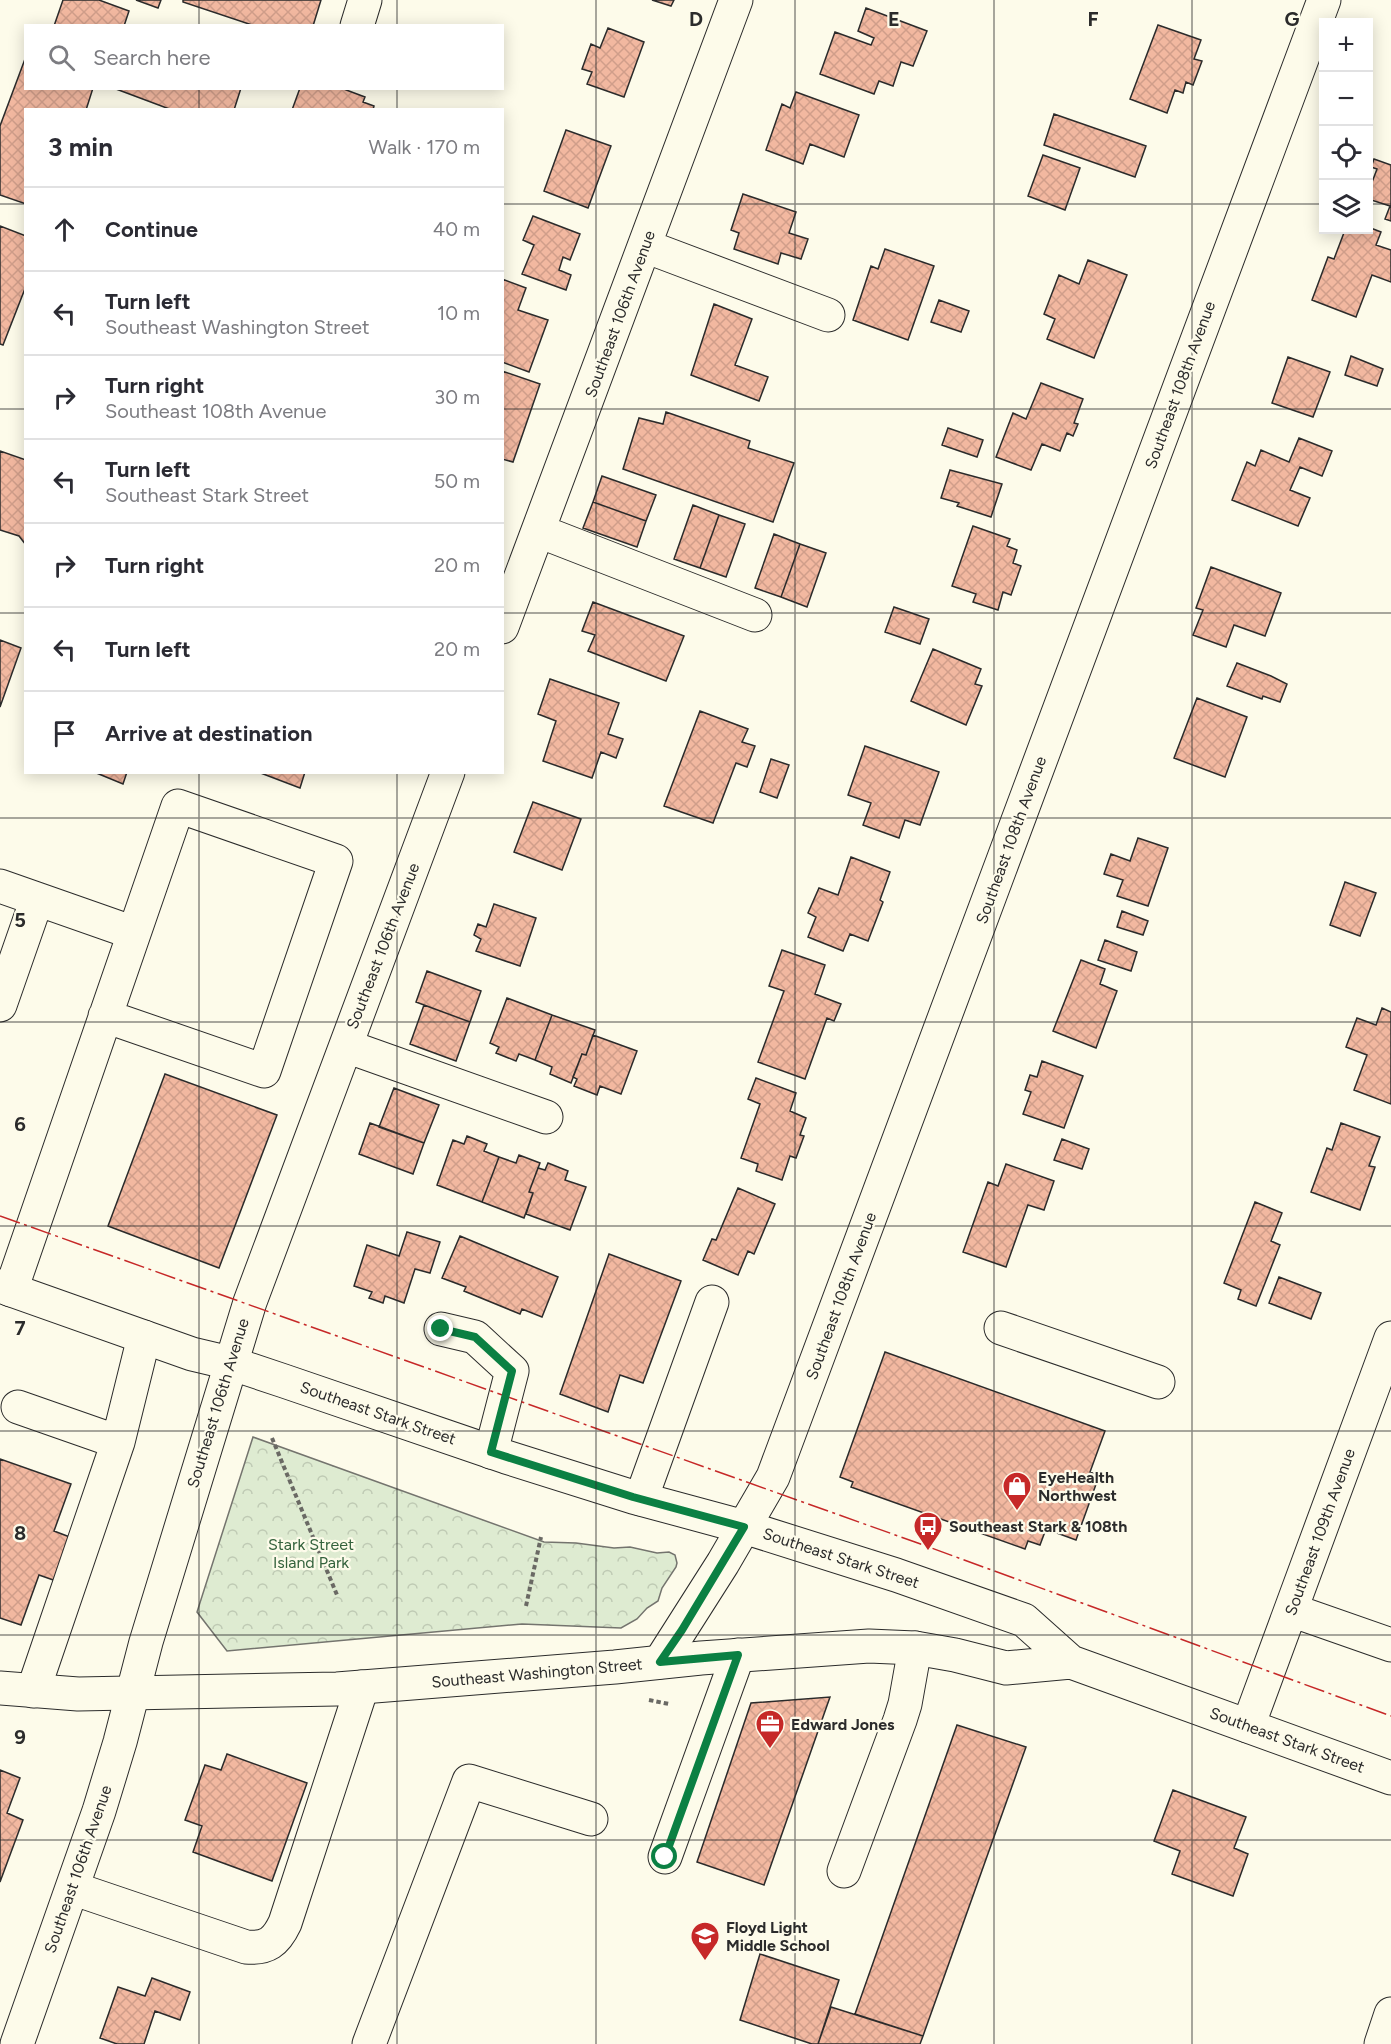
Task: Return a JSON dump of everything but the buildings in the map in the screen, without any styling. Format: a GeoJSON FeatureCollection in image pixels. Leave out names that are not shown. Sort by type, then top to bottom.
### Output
{"type":"FeatureCollection","features":[{"type":"Feature","properties":{"kind":"street"},"geometry":{"type":"LineString","coordinates":[[358,24],[365,0]]}},
{"type":"Feature","properties":{"kind":"street","name":"Southeast 106th Avenue"},"geometry":{"type":"LineString","coordinates":[[504,622],[736,0]]}},
{"type":"Feature","properties":{"kind":"street","name":"Southeast 108th Avenue"},"geometry":{"type":"LineString","coordinates":[[660,1662],[682,1630],[773,1477],[1324,0]]}},
{"type":"Feature","properties":{"kind":"street"},"geometry":{"type":"LineString","coordinates":[[645,246],[828,315]]}},
{"type":"Feature","properties":{"kind":"street"},"geometry":{"type":"LineString","coordinates":[[539,531],[755,615]]}},
{"type":"Feature","properties":{"kind":"street","name":"Southeast 106th Avenue"},"geometry":{"type":"LineString","coordinates":[[17,2044],[102,1801],[146,1642],[250,1302],[447,774]]}},
{"type":"Feature","properties":{"kind":"street"},"geometry":{"type":"LineString","coordinates":[[5,1288],[105,1016],[178,807],[336,861],[264,1071],[105,1016]]}},
{"type":"Feature","properties":{"kind":"street"},"geometry":{"type":"LineString","coordinates":[[0,886],[134,933]]}},
{"type":"Feature","properties":{"kind":"street"},"geometry":{"type":"LineString","coordinates":[[0,1005],[37,899]]}},
{"type":"Feature","properties":{"kind":"street"},"geometry":{"type":"LineString","coordinates":[[346,1046],[546,1117]]}},
{"type":"Feature","properties":{"kind":"street","name":"Southeast Stark Street"},"geometry":{"type":"LineString","coordinates":[[5,1288],[192,1354],[230,1363],[491,1452],[641,1499],[744,1527],[896,1575],[1024,1620],[1071,1662],[1391,1778]]}},
{"type":"Feature","properties":{"kind":"street"},"geometry":{"type":"LineString","coordinates":[[641,1499],[712,1302]]}},
{"type":"Feature","properties":{"kind":"street"},"geometry":{"type":"LineString","coordinates":[[1000,1328],[1158,1382]]}},
{"type":"Feature","properties":{"kind":"street"},"geometry":{"type":"LineString","coordinates":[[441,1329],[475,1337],[512,1371],[491,1452]]}},
{"type":"Feature","properties":{"kind":"street"},"geometry":{"type":"LineString","coordinates":[[33,1691],[118,1442],[144,1337]]}},
{"type":"Feature","properties":{"kind":"street","name":"Southeast 109th Avenue"},"geometry":{"type":"LineString","coordinates":[[1248,1726],[1391,1338]]}},
{"type":"Feature","properties":{"kind":"street"},"geometry":{"type":"LineString","coordinates":[[18,1407],[118,1442]]}},
{"type":"Feature","properties":{"kind":"street"},"geometry":{"type":"LineString","coordinates":[[1291,1611],[1391,1644]]}},
{"type":"Feature","properties":{"kind":"street","name":"Southeast Washington Street"},"geometry":{"type":"LineString","coordinates":[[0,1688],[78,1694],[362,1687],[869,1646],[915,1648],[1006,1668],[1071,1662]]}},
{"type":"Feature","properties":{"kind":"street"},"geometry":{"type":"LineString","coordinates":[[844,1871],[900,1720],[915,1648]]}},
{"type":"Feature","properties":{"kind":"street"},"geometry":{"type":"LineString","coordinates":[[665,1857],[738,1655]]}},
{"type":"Feature","properties":{"kind":"street"},"geometry":{"type":"LineString","coordinates":[[72,1888],[246,1947],[258,1948],[270,1945],[280,1935],[285,1923],[362,1687]]}},
{"type":"Feature","properties":{"kind":"street"},"geometry":{"type":"LineString","coordinates":[[369,2044],[469,1781],[591,1819]]}},
{"type":"Feature","properties":{"kind":"street"},"geometry":{"type":"LineString","coordinates":[[1381,2044],[1391,2014]]}},
{"type":"Feature","properties":{"kind":"path"},"geometry":{"type":"LineString","coordinates":[[272,1438],[337,1595]]}},
{"type":"Feature","properties":{"kind":"path"},"geometry":{"type":"LineString","coordinates":[[526,1605],[541,1537]]}},
{"type":"Feature","properties":{"kind":"path"},"geometry":{"type":"LineString","coordinates":[[639,1698],[669,1704]]}},
{"type":"Feature","properties":{"kind":"green space","name":"Stark Street Island Park"},"geometry":{"type":"Polygon","coordinates":[[[253,1437],[544,1542],[614,1548],[630,1547],[657,1553],[669,1552],[675,1555],[676,1567],[662,1588],[658,1601],[647,1608],[637,1619],[621,1628],[522,1624],[227,1651],[197,1612],[253,1437]]]}},
{"type":"Feature","properties":{"kind":"power"},"geometry":{"type":"LineString","coordinates":[[0,1216],[915,1542],[1391,1716]]}},
{"type":"Feature","properties":{"kind":"place","name":"EyeHealth Northwest"},"geometry":{"type":"Point","coordinates":[1017,1512]}},
{"type":"Feature","properties":{"kind":"place","name":"Southeast Stark & 108th"},"geometry":{"type":"Point","coordinates":[928,1552]}},
{"type":"Feature","properties":{"kind":"place","name":"Edward Jones"},"geometry":{"type":"Point","coordinates":[770,1750]}},
{"type":"Feature","properties":{"kind":"place","name":"Floyd Light Middle School"},"geometry":{"type":"Point","coordinates":[705,1962]}},
{"type":"Feature","properties":{"kind":"route"},"geometry":{"type":"LineString","coordinates":[[441,1329],[475,1337],[512,1371],[491,1452],[633,1497],[744,1527],[660,1662],[738,1655],[665,1857]]}}]}
